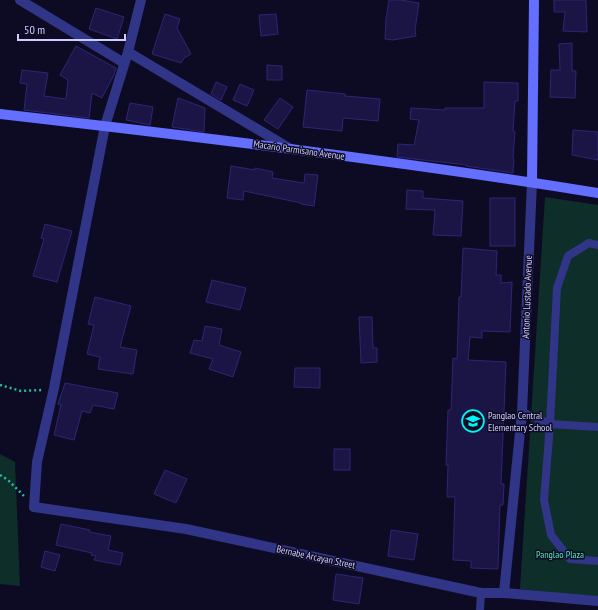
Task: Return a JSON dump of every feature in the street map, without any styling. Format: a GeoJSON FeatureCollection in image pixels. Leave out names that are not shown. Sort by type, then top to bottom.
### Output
{"type":"FeatureCollection","features":[{"type":"Feature","properties":{"kind":"street"},"geometry":{"type":"LineString","coordinates":[[20,0],[124,63]]}},
{"type":"Feature","properties":{"kind":"street"},"geometry":{"type":"LineString","coordinates":[[34,507],[37,462],[54,388],[105,126],[128,52],[141,0]]}},
{"type":"Feature","properties":{"kind":"street","name":"Antonio Lustado Avenue"},"geometry":{"type":"LineString","coordinates":[[504,593],[522,412],[532,182],[534,0]]}},
{"type":"Feature","properties":{"kind":"street"},"geometry":{"type":"LineString","coordinates":[[128,52],[289,148]]}},
{"type":"Feature","properties":{"kind":"street","name":"Macario Parmisano Avenue"},"geometry":{"type":"LineString","coordinates":[[0,114],[289,148],[532,182],[598,193]]}},
{"type":"Feature","properties":{"kind":"street","name":"Bernabe Arcayan Street"},"geometry":{"type":"LineString","coordinates":[[34,507],[186,529],[481,593],[504,593],[598,601]]}},
{"type":"Feature","properties":{"kind":"lane"},"geometry":{"type":"LineString","coordinates":[[598,245],[589,243],[568,256],[557,288],[550,424],[544,500],[551,535],[570,559],[598,561]]}},
{"type":"Feature","properties":{"kind":"lane"},"geometry":{"type":"LineString","coordinates":[[522,412],[550,424],[598,427]]}},
{"type":"Feature","properties":{"kind":"lane"},"geometry":{"type":"LineString","coordinates":[[480,610],[481,593]]}},
{"type":"Feature","properties":{"kind":"path"},"geometry":{"type":"LineString","coordinates":[[0,385],[21,392],[54,388]]}},
{"type":"Feature","properties":{"kind":"path"},"geometry":{"type":"LineString","coordinates":[[0,475],[8,480],[34,507]]}},
{"type":"Feature","properties":{"kind":"green space","name":"Panglao Plaza"},"geometry":{"type":"Polygon","coordinates":[[[545,197],[598,205],[598,598],[520,589],[545,197]]]}},
{"type":"Feature","properties":{"kind":"green space"},"geometry":{"type":"Polygon","coordinates":[[[0,454],[15,462],[20,586],[0,584],[0,454]]]}},
{"type":"Feature","properties":{"kind":"building"},"geometry":{"type":"Polygon","coordinates":[[[389,0],[419,3],[415,30],[416,36],[393,40],[385,39],[389,0]]]}},
{"type":"Feature","properties":{"kind":"building"},"geometry":{"type":"Polygon","coordinates":[[[554,0],[586,0],[587,32],[563,31],[565,12],[554,12],[554,0]]]}},
{"type":"Feature","properties":{"kind":"building"},"geometry":{"type":"Polygon","coordinates":[[[96,8],[124,17],[117,39],[89,29],[96,8]]]}},
{"type":"Feature","properties":{"kind":"building"},"geometry":{"type":"Polygon","coordinates":[[[165,14],[180,19],[177,28],[191,54],[184,58],[181,63],[152,54],[165,14]]]}},
{"type":"Feature","properties":{"kind":"building"},"geometry":{"type":"Polygon","coordinates":[[[276,14],[278,34],[261,36],[259,15],[276,14]]]}},
{"type":"Feature","properties":{"kind":"building"},"geometry":{"type":"Polygon","coordinates":[[[572,43],[572,71],[576,71],[575,98],[550,97],[551,70],[560,70],[559,44],[572,43]]]}},
{"type":"Feature","properties":{"kind":"building"},"geometry":{"type":"Polygon","coordinates":[[[76,46],[116,68],[102,98],[92,93],[89,118],[24,110],[27,84],[20,83],[22,70],[48,73],[44,96],[66,99],[68,80],[60,75],[76,46]]]}},
{"type":"Feature","properties":{"kind":"building"},"geometry":{"type":"Polygon","coordinates":[[[267,65],[282,66],[282,80],[267,80],[267,65]]]}},
{"type":"Feature","properties":{"kind":"building"},"geometry":{"type":"Polygon","coordinates":[[[216,82],[227,87],[221,100],[211,94],[216,82]]]}},
{"type":"Feature","properties":{"kind":"building"},"geometry":{"type":"Polygon","coordinates":[[[484,82],[518,83],[518,101],[515,101],[513,131],[515,132],[513,173],[466,166],[467,165],[397,157],[398,144],[414,145],[419,120],[410,119],[411,108],[445,110],[445,108],[484,108],[484,82]]]}},
{"type":"Feature","properties":{"kind":"building"},"geometry":{"type":"Polygon","coordinates":[[[240,84],[254,90],[247,106],[233,100],[240,84]]]}},
{"type":"Feature","properties":{"kind":"building"},"geometry":{"type":"Polygon","coordinates":[[[307,90],[345,94],[345,96],[380,99],[378,121],[343,118],[342,131],[303,127],[307,90]]]}},
{"type":"Feature","properties":{"kind":"building"},"geometry":{"type":"Polygon","coordinates":[[[178,98],[205,108],[204,132],[172,127],[178,98]]]}},
{"type":"Feature","properties":{"kind":"building"},"geometry":{"type":"Polygon","coordinates":[[[280,98],[293,107],[278,129],[264,120],[280,98]]]}},
{"type":"Feature","properties":{"kind":"building"},"geometry":{"type":"Polygon","coordinates":[[[130,103],[153,107],[150,125],[126,120],[130,103]]]}},
{"type":"Feature","properties":{"kind":"building"},"geometry":{"type":"Polygon","coordinates":[[[573,130],[598,132],[598,160],[572,155],[573,130]]]}},
{"type":"Feature","properties":{"kind":"building"},"geometry":{"type":"Polygon","coordinates":[[[231,166],[255,170],[255,168],[273,172],[272,178],[304,183],[305,174],[318,175],[314,206],[244,191],[243,200],[227,198],[231,166]]]}},
{"type":"Feature","properties":{"kind":"building"},"geometry":{"type":"Polygon","coordinates":[[[407,190],[423,191],[423,198],[463,201],[461,236],[433,235],[435,210],[406,209],[407,190]]]}},
{"type":"Feature","properties":{"kind":"building"},"geometry":{"type":"Polygon","coordinates":[[[490,198],[515,198],[515,246],[490,246],[490,198]]]}},
{"type":"Feature","properties":{"kind":"building"},"geometry":{"type":"Polygon","coordinates":[[[45,224],[72,231],[57,282],[33,276],[44,239],[41,238],[45,224]]]}},
{"type":"Feature","properties":{"kind":"building","name":"Panglao Central Elementary School"},"geometry":{"type":"Polygon","coordinates":[[[463,248],[497,251],[496,275],[501,275],[501,283],[512,282],[510,332],[482,331],[482,338],[470,337],[468,360],[506,362],[501,484],[504,484],[503,505],[500,505],[498,569],[471,568],[471,561],[453,560],[455,497],[447,497],[448,465],[446,465],[448,410],[451,410],[453,358],[457,359],[459,297],[461,297],[463,248]]]}},
{"type":"Feature","properties":{"kind":"building"},"geometry":{"type":"Polygon","coordinates":[[[212,280],[246,288],[240,310],[206,302],[212,280]]]}},
{"type":"Feature","properties":{"kind":"building"},"geometry":{"type":"Polygon","coordinates":[[[95,297],[131,306],[120,347],[137,350],[133,374],[98,369],[100,357],[87,354],[94,325],[88,324],[95,297]]]}},
{"type":"Feature","properties":{"kind":"building"},"geometry":{"type":"Polygon","coordinates":[[[359,317],[372,317],[373,348],[377,348],[377,362],[361,363],[359,317]]]}},
{"type":"Feature","properties":{"kind":"building"},"geometry":{"type":"Polygon","coordinates":[[[205,326],[222,329],[219,345],[241,352],[233,377],[209,369],[213,359],[190,353],[194,340],[202,341],[205,326]]]}},
{"type":"Feature","properties":{"kind":"building"},"geometry":{"type":"Polygon","coordinates":[[[295,368],[320,368],[320,388],[294,387],[295,368]]]}},
{"type":"Feature","properties":{"kind":"building"},"geometry":{"type":"Polygon","coordinates":[[[65,383],[118,393],[114,409],[93,405],[90,413],[82,411],[74,440],[54,435],[61,405],[58,404],[65,383]]]}},
{"type":"Feature","properties":{"kind":"building"},"geometry":{"type":"Polygon","coordinates":[[[334,449],[350,449],[350,470],[334,470],[334,449]]]}},
{"type":"Feature","properties":{"kind":"building"},"geometry":{"type":"Polygon","coordinates":[[[165,470],[187,479],[176,503],[154,494],[165,470]]]}},
{"type":"Feature","properties":{"kind":"building"},"geometry":{"type":"Polygon","coordinates":[[[61,524],[90,530],[89,532],[111,536],[108,550],[123,553],[120,565],[94,560],[96,556],[91,555],[92,553],[56,545],[61,524]]]}},
{"type":"Feature","properties":{"kind":"building"},"geometry":{"type":"Polygon","coordinates":[[[391,530],[418,534],[414,560],[388,556],[391,530]]]}},
{"type":"Feature","properties":{"kind":"building"},"geometry":{"type":"Polygon","coordinates":[[[45,551],[60,555],[55,571],[41,567],[45,551]]]}},
{"type":"Feature","properties":{"kind":"building"},"geometry":{"type":"Polygon","coordinates":[[[336,574],[363,578],[359,604],[333,600],[336,574]]]}},
{"type":"Feature","properties":{"kind":"place","name":"Panglao Central Elementary School"},"geometry":{"type":"Point","coordinates":[473,421]}}]}
